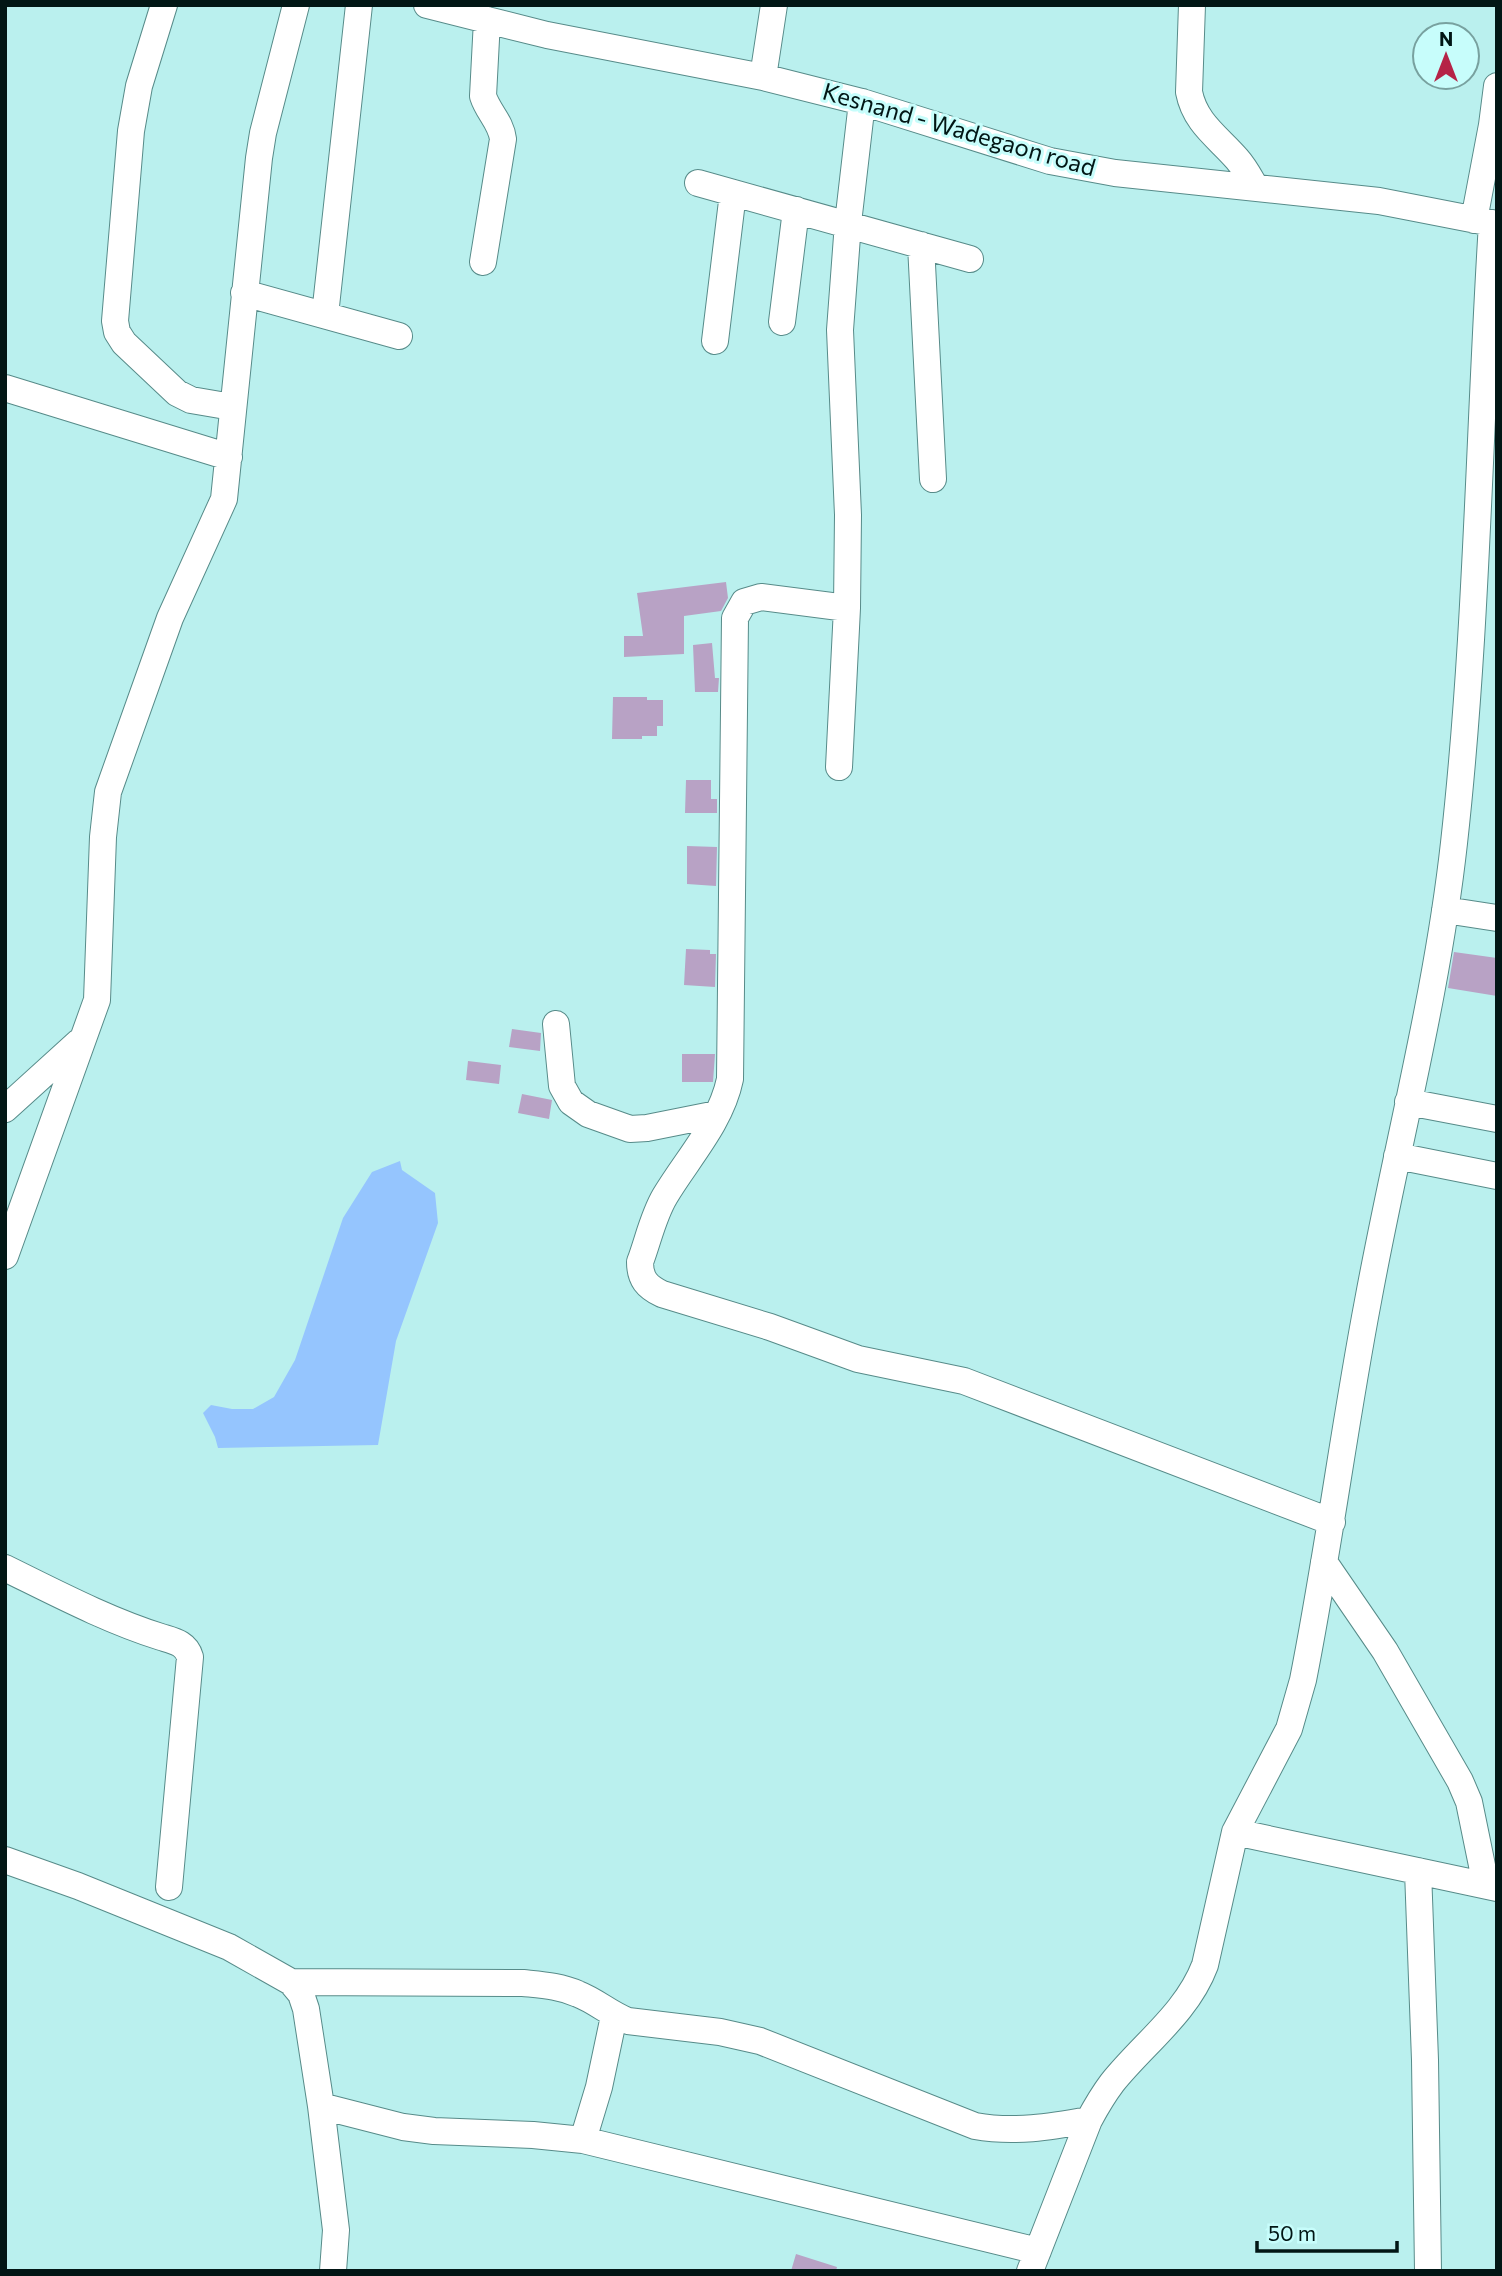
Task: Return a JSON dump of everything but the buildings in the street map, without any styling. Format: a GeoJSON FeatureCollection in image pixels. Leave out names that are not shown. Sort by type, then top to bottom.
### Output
{"type":"FeatureCollection","features":[{"type":"Feature","properties":{"kind":"street"},"geometry":{"type":"LineString","coordinates":[[164,5],[139,86],[131,131],[115,321],[117,332],[124,343],[177,393],[191,400],[232,407]]}},
{"type":"Feature","properties":{"kind":"street"},"geometry":{"type":"LineString","coordinates":[[5,1256],[97,1000],[103,837],[108,792],[170,618],[223,499],[263,132],[296,5]]}},
{"type":"Feature","properties":{"kind":"street"},"geometry":{"type":"LineString","coordinates":[[325,315],[359,5]]}},
{"type":"Feature","properties":{"kind":"street"},"geometry":{"type":"LineString","coordinates":[[763,77],[774,5]]}},
{"type":"Feature","properties":{"kind":"street"},"geometry":{"type":"LineString","coordinates":[[1192,5],[1189,92],[1191,103],[1208,130],[1237,158],[1256,188]]}},
{"type":"Feature","properties":{"kind":"street","name":"Kesnand - Wadegaon road"},"geometry":{"type":"LineString","coordinates":[[442,7],[561,37],[763,77],[862,102],[1050,161],[1115,173],[1379,201],[1488,222]]}},
{"type":"Feature","properties":{"kind":"street"},"geometry":{"type":"LineString","coordinates":[[483,262],[503,139],[500,125],[486,106],[483,96],[487,20]]}},
{"type":"Feature","properties":{"kind":"street"},"geometry":{"type":"LineString","coordinates":[[321,2106],[403,2127],[434,2131],[533,2134],[583,2140],[1034,2261],[1090,2120],[1112,2082],[1186,2001],[1199,1981],[1235,1832],[1289,1729],[1303,1680],[1368,1303],[1446,910],[1471,656],[1492,125],[1497,86]]}},
{"type":"Feature","properties":{"kind":"street"},"geometry":{"type":"LineString","coordinates":[[839,767],[847,608],[848,514],[840,330],[848,223],[862,102]]}},
{"type":"Feature","properties":{"kind":"street"},"geometry":{"type":"LineString","coordinates":[[698,183],[970,259]]}},
{"type":"Feature","properties":{"kind":"street"},"geometry":{"type":"LineString","coordinates":[[715,341],[733,193]]}},
{"type":"Feature","properties":{"kind":"street"},"geometry":{"type":"LineString","coordinates":[[782,322],[796,209]]}},
{"type":"Feature","properties":{"kind":"street"},"geometry":{"type":"LineString","coordinates":[[921,245],[933,479]]}},
{"type":"Feature","properties":{"kind":"street"},"geometry":{"type":"LineString","coordinates":[[244,293],[399,336]]}},
{"type":"Feature","properties":{"kind":"street"},"geometry":{"type":"LineString","coordinates":[[5,388],[229,457]]}},
{"type":"Feature","properties":{"kind":"street"},"geometry":{"type":"LineString","coordinates":[[847,608],[761,597],[744,602],[735,618],[732,1058],[727,1094],[718,1114],[664,1199],[652,1228],[640,1262],[644,1282],[650,1289],[770,1326],[858,1359],[964,1381],[1332,1522]]}},
{"type":"Feature","properties":{"kind":"street"},"geometry":{"type":"LineString","coordinates":[[1446,910],[1497,918]]}},
{"type":"Feature","properties":{"kind":"street"},"geometry":{"type":"LineString","coordinates":[[556,1024],[562,1086],[571,1102],[588,1114],[630,1129],[718,1114]]}},
{"type":"Feature","properties":{"kind":"street"},"geometry":{"type":"LineString","coordinates":[[5,1110],[83,1039]]}},
{"type":"Feature","properties":{"kind":"street"},"geometry":{"type":"LineString","coordinates":[[1408,1102],[1497,1119]]}},
{"type":"Feature","properties":{"kind":"street"},"geometry":{"type":"LineString","coordinates":[[1397,1156],[1497,1176]]}},
{"type":"Feature","properties":{"kind":"street"},"geometry":{"type":"LineString","coordinates":[[1235,1832],[1492,1887],[1469,1802],[1460,1781],[1385,1651],[1324,1562]]}},
{"type":"Feature","properties":{"kind":"street"},"geometry":{"type":"LineString","coordinates":[[5,1568],[124,1625],[177,1643],[188,1650],[190,1657],[169,1887]]}},
{"type":"Feature","properties":{"kind":"street"},"geometry":{"type":"LineString","coordinates":[[5,1860],[78,1886],[229,1947],[291,1982],[306,2009],[321,2106],[336,2230],[333,2271]]}},
{"type":"Feature","properties":{"kind":"street"},"geometry":{"type":"LineString","coordinates":[[1418,1871],[1425,2060],[1428,2271]]}},
{"type":"Feature","properties":{"kind":"street"},"geometry":{"type":"LineString","coordinates":[[291,1982],[523,1983],[555,1986],[581,1995],[614,2015],[639,2024],[720,2032],[760,2041],[975,2126],[998,2130],[1031,2130],[1090,2120]]}},
{"type":"Feature","properties":{"kind":"street"},"geometry":{"type":"LineString","coordinates":[[583,2140],[614,2015]]}},
{"type":"Feature","properties":{"kind":"water"},"geometry":{"type":"Polygon","coordinates":[[[400,1161],[402,1170],[435,1193],[438,1223],[396,1341],[378,1445],[218,1448],[203,1413],[211,1405],[253,1409],[274,1397],[295,1360],[343,1218],[372,1172],[400,1161]]]}}]}
